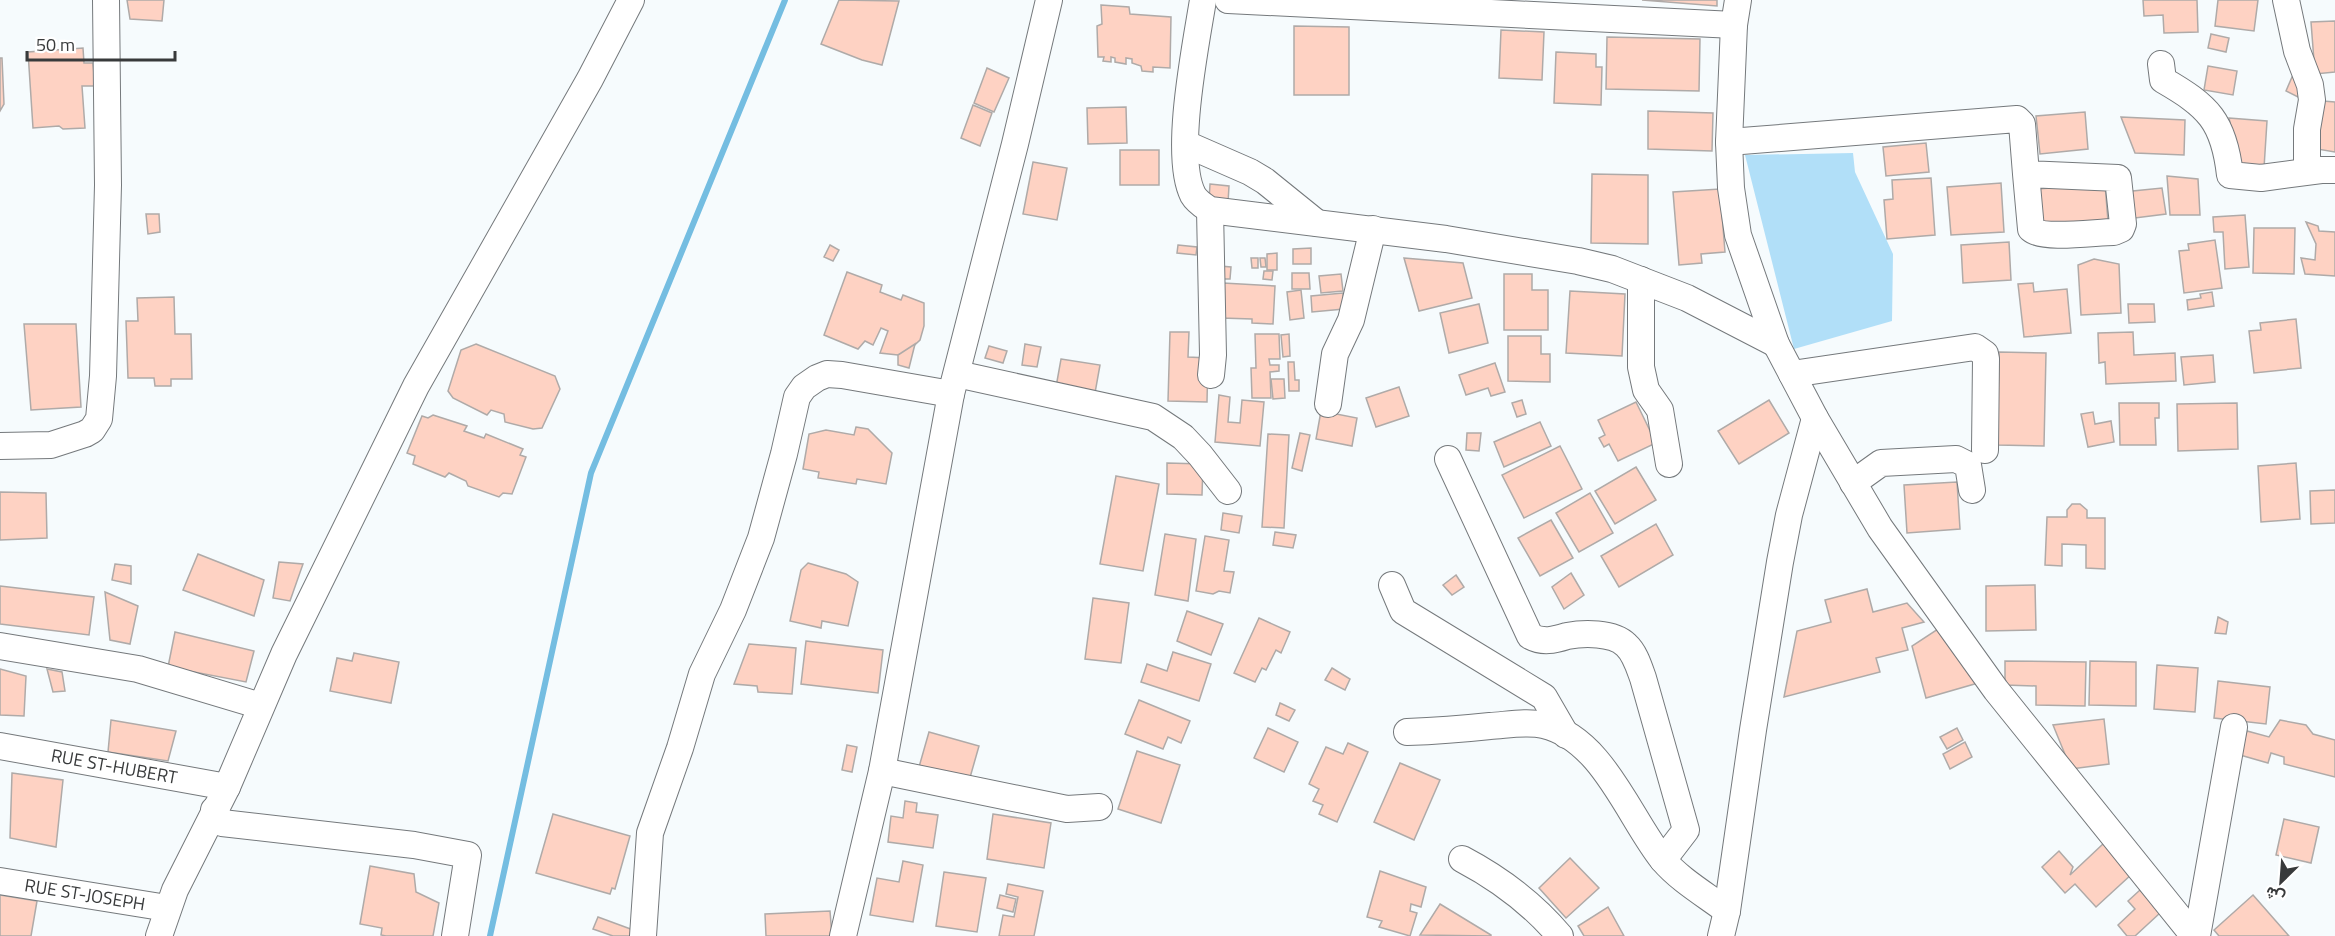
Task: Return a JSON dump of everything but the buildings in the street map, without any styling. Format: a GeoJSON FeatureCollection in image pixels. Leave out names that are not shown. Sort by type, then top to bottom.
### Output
{"type":"FeatureCollection","features":[{"type":"Feature","properties":{"kind":"street"},"geometry":{"type":"LineString","coordinates":[[0,446],[51,445],[85,434],[99,419],[103,376],[108,184],[106,0]]}},
{"type":"Feature","properties":{"kind":"street"},"geometry":{"type":"LineString","coordinates":[[159,936],[167,908],[227,786],[284,654],[416,386],[590,79],[631,0]]}},
{"type":"Feature","properties":{"kind":"street"},"geometry":{"type":"LineString","coordinates":[[843,936],[882,771],[954,384],[1016,144],[1049,0]]}},
{"type":"Feature","properties":{"kind":"street"},"geometry":{"type":"LineString","coordinates":[[1203,0],[1189,91],[1186,144],[1190,184],[1193,195],[1200,204],[1210,210],[1232,214],[1373,230],[1578,261],[1612,269],[1687,298],[1776,344]]}},
{"type":"Feature","properties":{"kind":"street"},"geometry":{"type":"LineString","coordinates":[[1228,0],[1736,12],[1729,142],[1731,188],[1738,235],[1776,344],[1815,418],[1880,528],[1996,690],[2195,936]]}},
{"type":"Feature","properties":{"kind":"street"},"geometry":{"type":"LineString","coordinates":[[2286,0],[2297,51],[2312,100],[2307,129],[2307,171]]}},
{"type":"Feature","properties":{"kind":"street"},"geometry":{"type":"LineString","coordinates":[[2161,64],[2163,80],[2196,100],[2209,112],[2228,152],[2230,175],[2261,178],[2307,171],[2335,170]]}},
{"type":"Feature","properties":{"kind":"street"},"geometry":{"type":"LineString","coordinates":[[1729,142],[2014,119],[2019,120],[2022,124],[2026,174]]}},
{"type":"Feature","properties":{"kind":"street"},"geometry":{"type":"LineString","coordinates":[[1186,144],[1265,181],[1317,223]]}},
{"type":"Feature","properties":{"kind":"street"},"geometry":{"type":"LineString","coordinates":[[1210,210],[1213,355],[1211,375]]}},
{"type":"Feature","properties":{"kind":"street"},"geometry":{"type":"LineString","coordinates":[[1328,404],[1335,354],[1351,320],[1373,230]]}},
{"type":"Feature","properties":{"kind":"street"},"geometry":{"type":"LineString","coordinates":[[1641,280],[1641,367],[1646,390],[1660,410],[1669,464]]}},
{"type":"Feature","properties":{"kind":"street"},"geometry":{"type":"LineString","coordinates":[[1792,374],[1975,347],[1985,354],[1986,360],[1985,450]]}},
{"type":"Feature","properties":{"kind":"street"},"geometry":{"type":"LineString","coordinates":[[643,936],[650,833],[681,748],[702,674],[733,610],[761,538],[797,397],[804,387],[827,374],[954,384],[1153,417],[1183,437],[1228,491]]}},
{"type":"Feature","properties":{"kind":"street"},"geometry":{"type":"LineString","coordinates":[[1721,936],[1727,911],[1780,562],[1789,515],[1815,418]]}},
{"type":"Feature","properties":{"kind":"street"},"geometry":{"type":"LineString","coordinates":[[1448,459],[1530,636],[1546,641],[1582,634],[1602,636],[1626,644],[1634,654],[1643,678],[1655,726],[1667,757],[1686,830],[1663,860]]}},
{"type":"Feature","properties":{"kind":"street"},"geometry":{"type":"LineString","coordinates":[[1853,483],[1881,463],[1956,459],[1968,465],[1972,490]]}},
{"type":"Feature","properties":{"kind":"street"},"geometry":{"type":"LineString","coordinates":[[1392,585],[1403,611],[1544,697],[1566,735]]}},
{"type":"Feature","properties":{"kind":"street"},"geometry":{"type":"LineString","coordinates":[[0,646],[138,669],[261,706]]}},
{"type":"Feature","properties":{"kind":"street"},"geometry":{"type":"LineString","coordinates":[[1407,732],[1514,724],[1545,725],[1566,735],[1586,749],[1600,765],[1663,860],[1680,876],[1727,911]]}},
{"type":"Feature","properties":{"kind":"street"},"geometry":{"type":"LineString","coordinates":[[2195,936],[2234,727]]}},
{"type":"Feature","properties":{"kind":"street","name":"RUE ST-HUBERT"},"geometry":{"type":"LineString","coordinates":[[0,746],[227,786]]}},
{"type":"Feature","properties":{"kind":"street"},"geometry":{"type":"LineString","coordinates":[[882,771],[1067,809],[1099,807]]}},
{"type":"Feature","properties":{"kind":"street"},"geometry":{"type":"LineString","coordinates":[[214,810],[222,823],[414,845],[468,855],[455,936]]}},
{"type":"Feature","properties":{"kind":"street"},"geometry":{"type":"LineString","coordinates":[[1462,859],[1512,889],[1540,913],[1560,936]]}},
{"type":"Feature","properties":{"kind":"street","name":"RUE ST-JOSEPH"},"geometry":{"type":"LineString","coordinates":[[0,881],[167,908]]}},
{"type":"Feature","properties":{"kind":"shaded area"},"geometry":{"type":"Polygon","coordinates":[[[1853,153],[1855,172],[1893,254],[1892,321],[1794,349],[1745,155],[1853,153]]]}},
{"type":"Feature","properties":{"kind":"waterway"},"geometry":{"type":"LineString","coordinates":[[490,936],[591,473],[785,0]]}}]}
